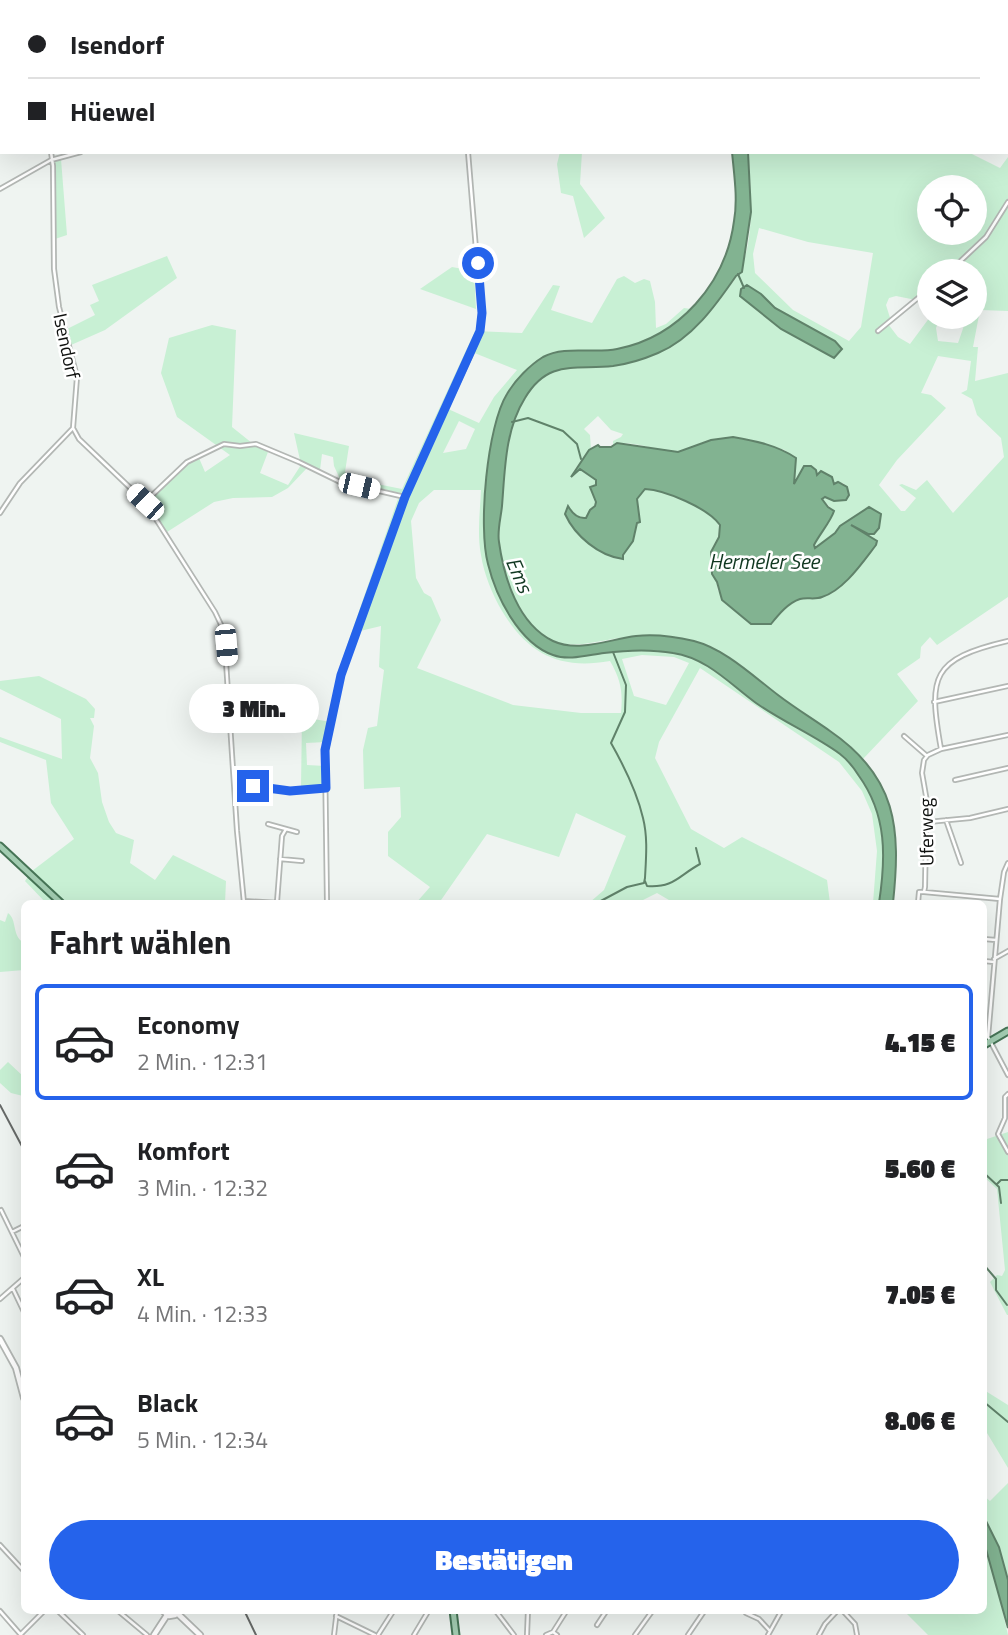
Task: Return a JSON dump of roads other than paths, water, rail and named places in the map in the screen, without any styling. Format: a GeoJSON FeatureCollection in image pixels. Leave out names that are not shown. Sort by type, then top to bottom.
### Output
{"type":"FeatureCollection","features":[{"type":"Feature","properties":{"kind":"main road"},"geometry":{"type":"LineString","coordinates":[[0,846],[58,900]]}},
{"type":"Feature","properties":{"kind":"main road"},"geometry":{"type":"LineString","coordinates":[[987,1043],[1008,1031]]}},
{"type":"Feature","properties":{"kind":"main road"},"geometry":{"type":"LineString","coordinates":[[453,1614],[456,1635]]}},
{"type":"Feature","properties":{"kind":"street","name":"Isendorf"},"geometry":{"type":"LineString","coordinates":[[51,154],[54,269],[59,307],[77,377],[73,428]]}},
{"type":"Feature","properties":{"kind":"street"},"geometry":{"type":"LineString","coordinates":[[0,189],[51,160],[74,154]]}},
{"type":"Feature","properties":{"kind":"street"},"geometry":{"type":"LineString","coordinates":[[327,900],[325,750],[341,675],[405,497],[472,352],[482,322],[467,154]]}},
{"type":"Feature","properties":{"kind":"street"},"geometry":{"type":"LineString","coordinates":[[963,259],[986,237],[1008,202]]}},
{"type":"Feature","properties":{"kind":"street"},"geometry":{"type":"LineString","coordinates":[[878,331],[917,299]]}},
{"type":"Feature","properties":{"kind":"street"},"geometry":{"type":"LineString","coordinates":[[0,513],[20,483],[73,428],[79,439],[145,502],[215,612],[224,631],[244,900]]}},
{"type":"Feature","properties":{"kind":"street"},"geometry":{"type":"LineString","coordinates":[[145,502],[187,462],[224,444],[256,444],[340,482],[405,497]]}},
{"type":"Feature","properties":{"kind":"street"},"geometry":{"type":"LineString","coordinates":[[941,749],[934,702],[935,684],[942,670],[972,652],[1008,640]]}},
{"type":"Feature","properties":{"kind":"street"},"geometry":{"type":"LineString","coordinates":[[934,702],[1008,686]]}},
{"type":"Feature","properties":{"kind":"street"},"geometry":{"type":"LineString","coordinates":[[904,736],[927,756],[941,749],[1008,735]]}},
{"type":"Feature","properties":{"kind":"street","name":"Uferweg"},"geometry":{"type":"LineString","coordinates":[[918,900],[919,892],[924,892],[929,813],[922,767],[927,756]]}},
{"type":"Feature","properties":{"kind":"street"},"geometry":{"type":"LineString","coordinates":[[955,780],[1008,768]]}},
{"type":"Feature","properties":{"kind":"street"},"geometry":{"type":"LineString","coordinates":[[234,783],[290,791],[326,788]]}},
{"type":"Feature","properties":{"kind":"street"},"geometry":{"type":"LineString","coordinates":[[928,822],[1008,809]]}},
{"type":"Feature","properties":{"kind":"street"},"geometry":{"type":"LineString","coordinates":[[946,820],[961,863]]}},
{"type":"Feature","properties":{"kind":"street"},"geometry":{"type":"LineString","coordinates":[[268,824],[297,832]]}},
{"type":"Feature","properties":{"kind":"street"},"geometry":{"type":"LineString","coordinates":[[279,900],[282,836],[286,829]]}},
{"type":"Feature","properties":{"kind":"street"},"geometry":{"type":"LineString","coordinates":[[280,859],[302,861]]}},
{"type":"Feature","properties":{"kind":"street"},"geometry":{"type":"LineString","coordinates":[[987,1034],[1000,899],[1008,863]]}},
{"type":"Feature","properties":{"kind":"street"},"geometry":{"type":"LineString","coordinates":[[924,892],[1000,899]]}},
{"type":"Feature","properties":{"kind":"street"},"geometry":{"type":"LineString","coordinates":[[987,939],[996,940]]}},
{"type":"Feature","properties":{"kind":"street"},"geometry":{"type":"LineString","coordinates":[[987,961],[994,960],[1008,951]]}},
{"type":"Feature","properties":{"kind":"street"},"geometry":{"type":"LineString","coordinates":[[987,1045],[1008,1075]]}},
{"type":"Feature","properties":{"kind":"street"},"geometry":{"type":"LineString","coordinates":[[1008,1094],[1005,1097],[1005,1118],[999,1134],[1008,1152]]}},
{"type":"Feature","properties":{"kind":"street"},"geometry":{"type":"LineString","coordinates":[[1,1210],[21,1251]]}},
{"type":"Feature","properties":{"kind":"street"},"geometry":{"type":"LineString","coordinates":[[12,1232],[21,1228]]}},
{"type":"Feature","properties":{"kind":"street"},"geometry":{"type":"LineString","coordinates":[[0,1299],[21,1281]]}},
{"type":"Feature","properties":{"kind":"street"},"geometry":{"type":"LineString","coordinates":[[13,1289],[21,1306]]}},
{"type":"Feature","properties":{"kind":"street"},"geometry":{"type":"LineString","coordinates":[[0,1339],[16,1368],[21,1387]]}},
{"type":"Feature","properties":{"kind":"street"},"geometry":{"type":"LineString","coordinates":[[0,1545],[21,1568]]}},
{"type":"Feature","properties":{"kind":"street"},"geometry":{"type":"LineString","coordinates":[[0,1611],[21,1635],[41,1614]]}},
{"type":"Feature","properties":{"kind":"street"},"geometry":{"type":"LineString","coordinates":[[61,1614],[83,1635]]}},
{"type":"Feature","properties":{"kind":"street"},"geometry":{"type":"LineString","coordinates":[[122,1614],[147,1635]]}},
{"type":"Feature","properties":{"kind":"street"},"geometry":{"type":"LineString","coordinates":[[154,1635],[163,1614]]}},
{"type":"Feature","properties":{"kind":"street"},"geometry":{"type":"LineString","coordinates":[[180,1614],[200,1635]]}},
{"type":"Feature","properties":{"kind":"street"},"geometry":{"type":"LineString","coordinates":[[334,1635],[336,1616],[377,1635],[391,1614]]}},
{"type":"Feature","properties":{"kind":"street"},"geometry":{"type":"LineString","coordinates":[[414,1635],[427,1614]]}},
{"type":"Feature","properties":{"kind":"street"},"geometry":{"type":"LineString","coordinates":[[498,1614],[514,1635]]}},
{"type":"Feature","properties":{"kind":"street"},"geometry":{"type":"LineString","coordinates":[[527,1614],[527,1635]]}},
{"type":"Feature","properties":{"kind":"street"},"geometry":{"type":"LineString","coordinates":[[546,1635],[553,1632],[564,1614]]}},
{"type":"Feature","properties":{"kind":"street"},"geometry":{"type":"LineString","coordinates":[[597,1625],[604,1614]]}},
{"type":"Feature","properties":{"kind":"street"},"geometry":{"type":"LineString","coordinates":[[635,1635],[650,1614]]}},
{"type":"Feature","properties":{"kind":"street"},"geometry":{"type":"LineString","coordinates":[[688,1635],[702,1614]]}},
{"type":"Feature","properties":{"kind":"street"},"geometry":{"type":"LineString","coordinates":[[748,1614],[759,1619],[769,1633],[780,1614]]}},
{"type":"Feature","properties":{"kind":"street"},"geometry":{"type":"LineString","coordinates":[[818,1635],[836,1614]]}},
{"type":"Feature","properties":{"kind":"street"},"geometry":{"type":"LineString","coordinates":[[844,1614],[855,1624],[857,1635]]}},
{"type":"Feature","properties":{"kind":"street"},"geometry":{"type":"LineString","coordinates":[[553,1632],[557,1635]]}},
{"type":"Feature","properties":{"kind":"water"},"geometry":{"type":"Polygon","coordinates":[[[732,154],[748,154],[751,212],[742,272],[702,320],[682,339],[647,357],[613,366],[553,372],[543,377],[525,398],[513,423],[505,464],[499,529],[501,556],[509,585],[522,612],[530,623],[553,641],[573,646],[650,635],[694,641],[717,650],[738,664],[852,749],[869,767],[890,806],[896,851],[893,900],[879,900],[883,853],[875,806],[857,773],[843,756],[766,710],[697,660],[665,652],[639,650],[565,658],[541,649],[520,630],[511,617],[503,604],[488,564],[484,526],[486,477],[494,429],[500,409],[514,383],[533,364],[552,353],[617,349],[640,343],[679,320],[710,286],[721,265],[734,221],[732,154]]]}},
{"type":"Feature","properties":{"kind":"water"},"geometry":{"type":"Polygon","coordinates":[[[747,285],[775,308],[835,341],[842,349],[834,358],[781,329],[740,296],[741,289],[747,285]]]}},
{"type":"Feature","properties":{"kind":"water","name":"Hermeler See"},"geometry":{"type":"Polygon","coordinates":[[[733,437],[774,447],[796,458],[794,484],[804,466],[811,466],[817,475],[821,471],[832,477],[834,484],[838,482],[847,487],[849,495],[846,500],[834,501],[825,497],[822,499],[834,511],[814,545],[815,548],[840,526],[869,507],[881,514],[879,528],[874,534],[868,534],[851,525],[877,541],[865,560],[845,582],[822,597],[796,601],[784,609],[771,624],[751,624],[722,600],[712,574],[711,552],[719,537],[720,525],[696,506],[674,496],[645,489],[637,499],[640,522],[637,523],[633,541],[623,559],[605,554],[589,544],[575,530],[565,514],[568,506],[580,518],[586,518],[595,506],[590,487],[596,485],[596,480],[580,469],[571,477],[589,450],[598,445],[611,447],[617,443],[678,452],[711,440],[733,437]]]}},
{"type":"Feature","properties":{"kind":"water"},"geometry":{"type":"Polygon","coordinates":[[[987,1523],[999,1547],[1008,1580],[1008,1628],[987,1553],[987,1523]]]}},
{"type":"Feature","properties":{"kind":"waterway"},"geometry":{"type":"LineString","coordinates":[[738,274],[744,288]]}},
{"type":"Feature","properties":{"kind":"waterway"},"geometry":{"type":"LineString","coordinates":[[512,422],[528,418],[563,431],[577,444],[581,459]]}},
{"type":"Feature","properties":{"kind":"waterway"},"geometry":{"type":"LineString","coordinates":[[603,900],[627,887],[644,883],[645,878],[646,840],[643,818],[630,779],[611,743],[625,712],[626,685],[613,652]]}},
{"type":"Feature","properties":{"kind":"waterway"},"geometry":{"type":"LineString","coordinates":[[645,881],[647,886],[664,885],[700,864],[696,848]]}},
{"type":"Feature","properties":{"kind":"waterway"},"geometry":{"type":"LineString","coordinates":[[987,1176],[999,1187],[1001,1203]]}},
{"type":"Feature","properties":{"kind":"waterway"},"geometry":{"type":"LineString","coordinates":[[997,1184],[1001,1180],[1008,1180]]}},
{"type":"Feature","properties":{"kind":"waterway"},"geometry":{"type":"LineString","coordinates":[[987,1268],[996,1279],[996,1290],[1007,1305]]}},
{"type":"Feature","properties":{"kind":"waterway"},"geometry":{"type":"LineString","coordinates":[[987,1404],[1008,1422]]}},
{"type":"Feature","properties":{"kind":"railway"},"geometry":{"type":"LineString","coordinates":[[0,1105],[21,1144]]}},
{"type":"Feature","properties":{"kind":"railway"},"geometry":{"type":"LineString","coordinates":[[246,1614],[256,1635]]}},
{"type":"Feature","properties":{"kind":"water label","name":"Ems"},"geometry":{"type":"Point","coordinates":[519,575]}}]}
